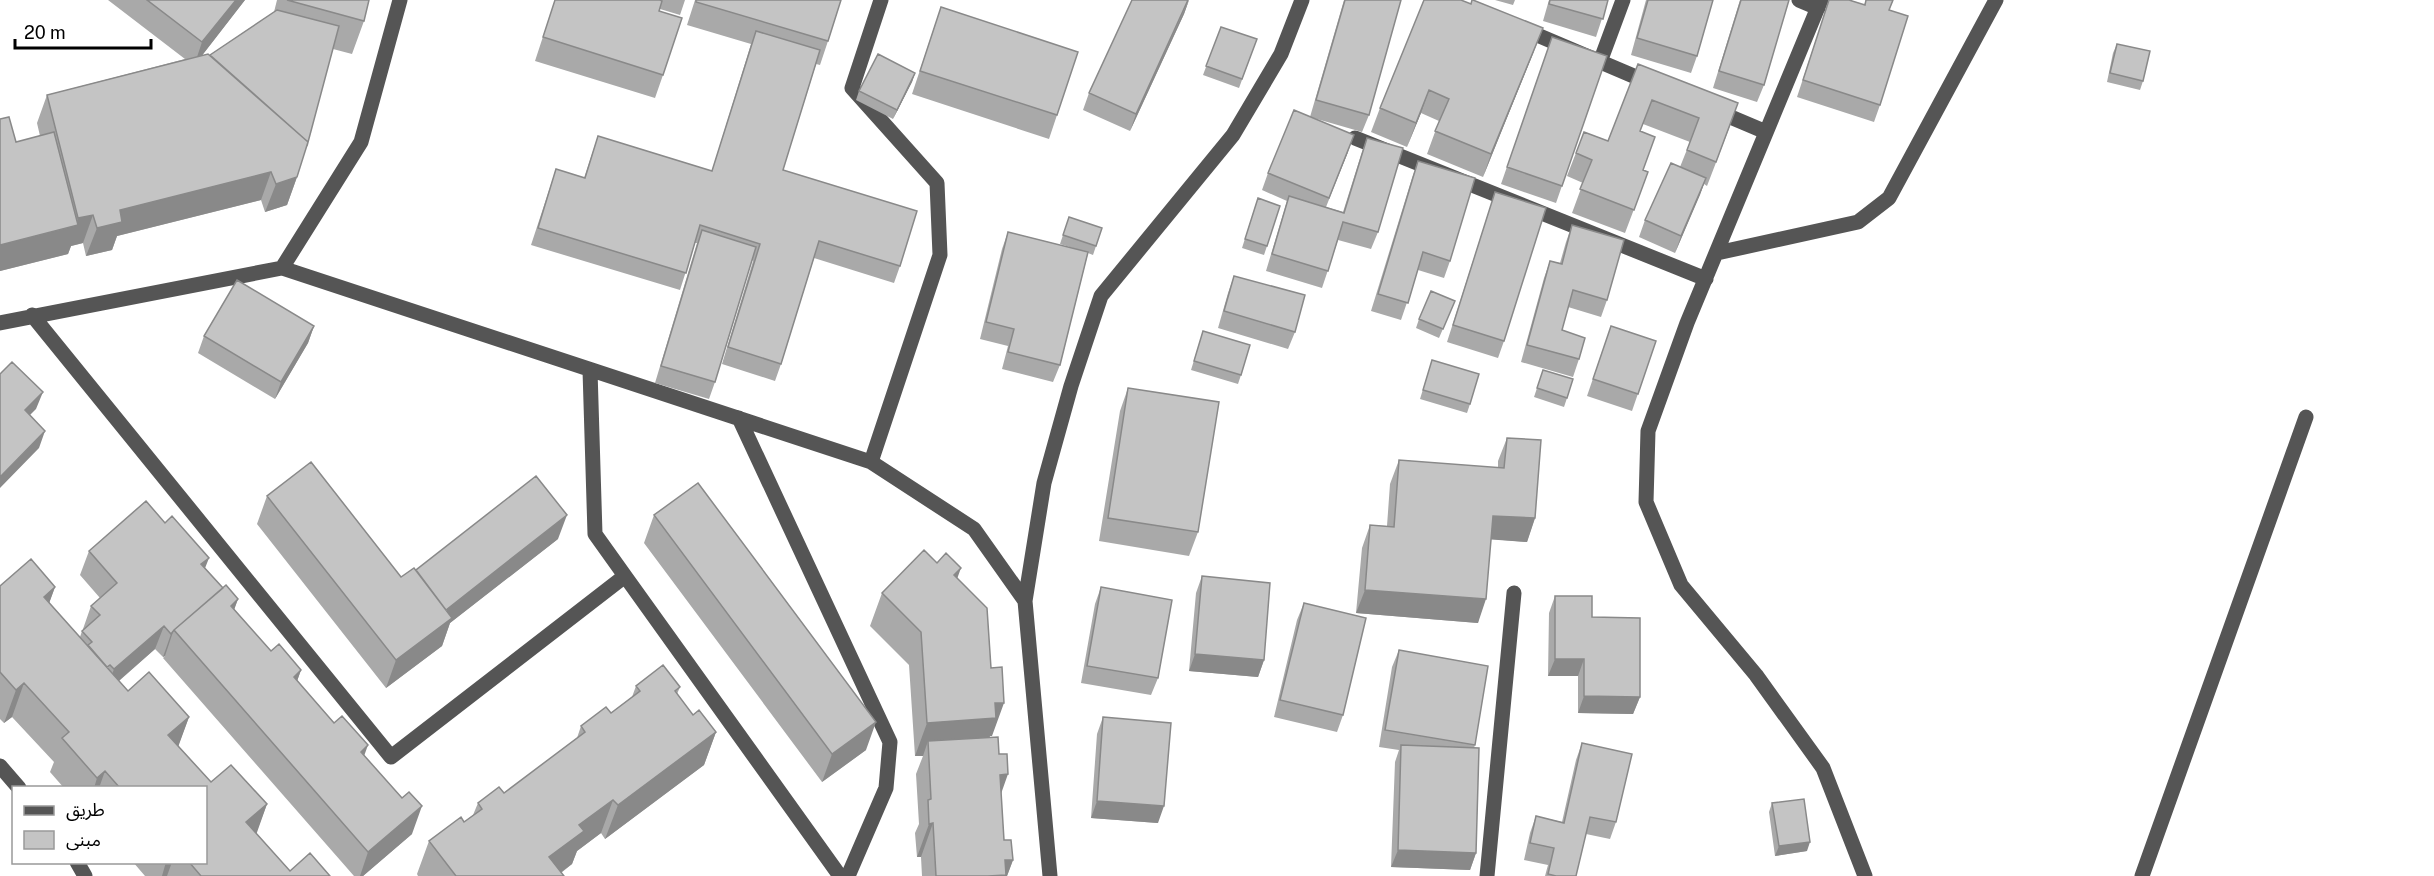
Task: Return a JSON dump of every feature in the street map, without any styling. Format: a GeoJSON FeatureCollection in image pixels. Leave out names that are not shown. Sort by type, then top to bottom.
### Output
{"type":"FeatureCollection","features":[{"type":"Feature","properties":{"kind":"street"},"geometry":{"type":"LineString","coordinates":[[282,268],[361,142],[400,0]]}},
{"type":"Feature","properties":{"kind":"street"},"geometry":{"type":"LineString","coordinates":[[871,462],[940,255],[937,183],[852,88],[881,0]]}},
{"type":"Feature","properties":{"kind":"street"},"geometry":{"type":"LineString","coordinates":[[1050,876],[1025,601],[1044,483],[1071,386],[1101,296],[1233,135],[1281,54],[1302,0]]}},
{"type":"Feature","properties":{"kind":"street"},"geometry":{"type":"LineString","coordinates":[[1600,62],[1623,0]]}},
{"type":"Feature","properties":{"kind":"street"},"geometry":{"type":"LineString","coordinates":[[1799,0],[1820,4],[1687,323],[1648,431],[1646,502],[1680,585],[1756,675],[1823,768],[1865,876]]}},
{"type":"Feature","properties":{"kind":"street"},"geometry":{"type":"LineString","coordinates":[[1717,253],[1858,222],[1889,198],[1996,0]]}},
{"type":"Feature","properties":{"kind":"street"},"geometry":{"type":"LineString","coordinates":[[1510,24],[1662,88]]}},
{"type":"Feature","properties":{"kind":"street"},"geometry":{"type":"LineString","coordinates":[[1704,106],[1766,132]]}},
{"type":"Feature","properties":{"kind":"street"},"geometry":{"type":"LineString","coordinates":[[1355,138],[1706,279]]}},
{"type":"Feature","properties":{"kind":"street"},"geometry":{"type":"LineString","coordinates":[[0,323],[282,268],[871,462],[974,529],[1025,601]]}},
{"type":"Feature","properties":{"kind":"street"},"geometry":{"type":"LineString","coordinates":[[32,315],[391,757],[625,576]]}},
{"type":"Feature","properties":{"kind":"street"},"geometry":{"type":"LineString","coordinates":[[590,370],[595,534],[840,876]]}},
{"type":"Feature","properties":{"kind":"street"},"geometry":{"type":"LineString","coordinates":[[2142,876],[2306,417]]}},
{"type":"Feature","properties":{"kind":"street"},"geometry":{"type":"LineString","coordinates":[[739,418],[890,742],[886,788],[848,876]]}},
{"type":"Feature","properties":{"kind":"street"},"geometry":{"type":"LineString","coordinates":[[1487,876],[1514,593]]}},
{"type":"Feature","properties":{"kind":"street"},"geometry":{"type":"LineString","coordinates":[[0,766],[17,786]]}},
{"type":"Feature","properties":{"kind":"building"},"geometry":{"type":"Polygon","coordinates":[[[147,0],[236,0],[202,42],[147,0]]]}},
{"type":"Feature","properties":{"kind":"building"},"geometry":{"type":"Polygon","coordinates":[[[287,0],[369,0],[364,21],[287,0]]]}},
{"type":"Feature","properties":{"kind":"building"},"geometry":{"type":"Polygon","coordinates":[[[555,0],[662,1],[659,11],[682,18],[663,75],[543,37],[555,0]]]}},
{"type":"Feature","properties":{"kind":"building"},"geometry":{"type":"Polygon","coordinates":[[[696,0],[841,0],[828,41],[696,2],[696,0]]]}},
{"type":"Feature","properties":{"kind":"building"},"geometry":{"type":"Polygon","coordinates":[[[1132,0],[1188,0],[1136,114],[1089,93],[1132,0]]]}},
{"type":"Feature","properties":{"kind":"building"},"geometry":{"type":"Polygon","coordinates":[[[1345,0],[1401,0],[1369,115],[1316,100],[1345,0]]]}},
{"type":"Feature","properties":{"kind":"building"},"geometry":{"type":"Polygon","coordinates":[[[1424,0],[1461,0],[1471,4],[1473,0],[1543,28],[1491,154],[1435,131],[1449,99],[1429,90],[1416,123],[1380,108],[1424,0]]]}},
{"type":"Feature","properties":{"kind":"building"},"geometry":{"type":"Polygon","coordinates":[[[1550,0],[1608,0],[1603,19],[1549,4],[1550,0]]]}},
{"type":"Feature","properties":{"kind":"building"},"geometry":{"type":"Polygon","coordinates":[[[1648,0],[1713,0],[1697,56],[1637,38],[1648,0]]]}},
{"type":"Feature","properties":{"kind":"building"},"geometry":{"type":"Polygon","coordinates":[[[1741,0],[1789,0],[1764,85],[1719,71],[1741,0]]]}},
{"type":"Feature","properties":{"kind":"building"},"geometry":{"type":"Polygon","coordinates":[[[1829,0],[1849,0],[1865,5],[1866,0],[1893,0],[1889,10],[1908,16],[1880,105],[1803,80],[1829,0]]]}},
{"type":"Feature","properties":{"kind":"building"},"geometry":{"type":"Polygon","coordinates":[[[941,7],[1078,52],[1057,115],[920,71],[941,7]]]}},
{"type":"Feature","properties":{"kind":"building"},"geometry":{"type":"Polygon","coordinates":[[[277,10],[339,26],[307,146],[308,142],[210,55],[277,10]]]}},
{"type":"Feature","properties":{"kind":"building"},"geometry":{"type":"Polygon","coordinates":[[[1221,27],[1257,39],[1242,79],[1206,66],[1221,27]]]}},
{"type":"Feature","properties":{"kind":"building"},"geometry":{"type":"Polygon","coordinates":[[[756,31],[820,50],[783,170],[917,211],[900,266],[819,241],[781,364],[728,347],[760,244],[700,225],[686,273],[538,228],[556,169],[585,178],[598,136],[712,171],[756,31]]]}},
{"type":"Feature","properties":{"kind":"building"},"geometry":{"type":"Polygon","coordinates":[[[1552,37],[1607,56],[1562,186],[1507,167],[1552,37]]]}},
{"type":"Feature","properties":{"kind":"building"},"geometry":{"type":"Polygon","coordinates":[[[2117,44],[2150,51],[2143,81],[2110,73],[2117,44]]]}},
{"type":"Feature","properties":{"kind":"building"},"geometry":{"type":"Polygon","coordinates":[[[208,54],[308,142],[297,177],[276,184],[271,172],[120,210],[122,222],[97,228],[93,215],[78,218],[47,95],[208,54]]]}},
{"type":"Feature","properties":{"kind":"building"},"geometry":{"type":"Polygon","coordinates":[[[878,54],[915,73],[897,110],[859,91],[878,54]]]}},
{"type":"Feature","properties":{"kind":"building"},"geometry":{"type":"Polygon","coordinates":[[[1638,64],[1738,103],[1716,162],[1687,150],[1699,118],[1652,100],[1640,131],[1655,137],[1643,170],[1648,172],[1634,210],[1580,189],[1592,160],[1576,153],[1584,132],[1608,141],[1638,64]]]}},
{"type":"Feature","properties":{"kind":"building"},"geometry":{"type":"Polygon","coordinates":[[[1294,110],[1354,135],[1329,198],[1268,173],[1294,110]]]}},
{"type":"Feature","properties":{"kind":"building"},"geometry":{"type":"Polygon","coordinates":[[[9,117],[16,142],[54,132],[78,225],[0,245],[0,119],[9,117]]]}},
{"type":"Feature","properties":{"kind":"building"},"geometry":{"type":"Polygon","coordinates":[[[1367,138],[1403,148],[1378,232],[1343,222],[1328,271],[1272,254],[1289,196],[1344,213],[1367,138]]]}},
{"type":"Feature","properties":{"kind":"building"},"geometry":{"type":"Polygon","coordinates":[[[1418,161],[1475,178],[1450,261],[1423,252],[1408,303],[1378,294],[1418,161]]]}},
{"type":"Feature","properties":{"kind":"building"},"geometry":{"type":"Polygon","coordinates":[[[1671,163],[1706,178],[1681,236],[1645,220],[1671,163]]]}},
{"type":"Feature","properties":{"kind":"building"},"geometry":{"type":"Polygon","coordinates":[[[1495,192],[1546,208],[1504,341],[1453,325],[1495,192]]]}},
{"type":"Feature","properties":{"kind":"building"},"geometry":{"type":"Polygon","coordinates":[[[1258,198],[1280,206],[1267,246],[1245,239],[1258,198]]]}},
{"type":"Feature","properties":{"kind":"building"},"geometry":{"type":"Polygon","coordinates":[[[1069,217],[1102,228],[1096,246],[1063,235],[1069,217]]]}},
{"type":"Feature","properties":{"kind":"building"},"geometry":{"type":"Polygon","coordinates":[[[1572,225],[1624,240],[1607,300],[1573,290],[1562,330],[1585,338],[1579,359],[1527,345],[1550,261],[1562,264],[1572,225]]]}},
{"type":"Feature","properties":{"kind":"building"},"geometry":{"type":"Polygon","coordinates":[[[702,230],[756,247],[715,382],[661,366],[702,230]]]}},
{"type":"Feature","properties":{"kind":"building"},"geometry":{"type":"Polygon","coordinates":[[[1008,232],[1088,252],[1060,365],[1008,352],[1014,329],[986,322],[1008,232]]]}},
{"type":"Feature","properties":{"kind":"building"},"geometry":{"type":"Polygon","coordinates":[[[1234,276],[1305,295],[1295,332],[1224,311],[1234,276]]]}},
{"type":"Feature","properties":{"kind":"building"},"geometry":{"type":"Polygon","coordinates":[[[237,280],[314,326],[281,382],[204,336],[237,280]]]}},
{"type":"Feature","properties":{"kind":"building"},"geometry":{"type":"Polygon","coordinates":[[[1431,291],[1455,301],[1443,329],[1419,319],[1431,291]]]}},
{"type":"Feature","properties":{"kind":"building"},"geometry":{"type":"Polygon","coordinates":[[[1611,326],[1656,341],[1638,394],[1593,379],[1611,326]]]}},
{"type":"Feature","properties":{"kind":"building"},"geometry":{"type":"Polygon","coordinates":[[[1203,331],[1250,345],[1241,375],[1194,361],[1203,331]]]}},
{"type":"Feature","properties":{"kind":"building"},"geometry":{"type":"Polygon","coordinates":[[[1432,360],[1479,374],[1470,404],[1423,390],[1432,360]]]}},
{"type":"Feature","properties":{"kind":"building"},"geometry":{"type":"Polygon","coordinates":[[[12,362],[43,392],[25,410],[45,431],[0,477],[0,374],[12,362]]]}},
{"type":"Feature","properties":{"kind":"building"},"geometry":{"type":"Polygon","coordinates":[[[1543,370],[1573,379],[1567,398],[1537,388],[1543,370]]]}},
{"type":"Feature","properties":{"kind":"building"},"geometry":{"type":"Polygon","coordinates":[[[1128,388],[1219,402],[1198,532],[1108,518],[1128,388]]]}},
{"type":"Feature","properties":{"kind":"building"},"geometry":{"type":"Polygon","coordinates":[[[1507,438],[1541,440],[1535,518],[1493,516],[1486,599],[1365,590],[1370,525],[1394,527],[1399,460],[1504,468],[1507,438]]]}},
{"type":"Feature","properties":{"kind":"building"},"geometry":{"type":"Polygon","coordinates":[[[311,462],[401,577],[414,568],[452,618],[396,660],[267,496],[311,462]]]}},
{"type":"Feature","properties":{"kind":"building"},"geometry":{"type":"Polygon","coordinates":[[[536,476],[567,515],[446,610],[416,570],[536,476]]]}},
{"type":"Feature","properties":{"kind":"building"},"geometry":{"type":"Polygon","coordinates":[[[698,483],[876,722],[832,754],[654,515],[698,483]]]}},
{"type":"Feature","properties":{"kind":"building"},"geometry":{"type":"Polygon","coordinates":[[[146,501],[165,523],[172,516],[209,558],[201,564],[223,588],[171,634],[164,626],[114,669],[110,665],[107,667],[88,645],[92,642],[82,631],[100,615],[91,606],[117,583],[89,551],[146,501]]]}},
{"type":"Feature","properties":{"kind":"building"},"geometry":{"type":"Polygon","coordinates":[[[924,550],[937,563],[946,553],[961,568],[954,575],[987,608],[991,668],[1002,667],[1004,703],[995,703],[996,718],[927,723],[921,632],[882,593],[924,550]]]}},
{"type":"Feature","properties":{"kind":"building"},"geometry":{"type":"Polygon","coordinates":[[[31,559],[55,587],[44,597],[128,691],[149,672],[189,717],[168,735],[211,782],[231,765],[267,804],[246,822],[290,871],[310,853],[330,876],[201,876],[191,864],[207,864],[207,786],[118,786],[105,771],[97,778],[62,738],[69,732],[24,683],[16,690],[0,672],[0,586],[31,559]]]}},
{"type":"Feature","properties":{"kind":"building"},"geometry":{"type":"Polygon","coordinates":[[[1202,576],[1270,583],[1264,660],[1195,654],[1202,576]]]}},
{"type":"Feature","properties":{"kind":"building"},"geometry":{"type":"Polygon","coordinates":[[[226,585],[238,599],[231,606],[271,651],[279,644],[301,670],[294,677],[334,723],[342,716],[368,745],[361,752],[402,798],[409,792],[422,806],[368,852],[174,630],[226,585]]]}},
{"type":"Feature","properties":{"kind":"building"},"geometry":{"type":"Polygon","coordinates":[[[1101,587],[1172,600],[1158,678],[1087,666],[1101,587]]]}},
{"type":"Feature","properties":{"kind":"building"},"geometry":{"type":"Polygon","coordinates":[[[1555,596],[1592,596],[1592,617],[1640,618],[1640,697],[1584,696],[1584,659],[1555,659],[1555,596]]]}},
{"type":"Feature","properties":{"kind":"building"},"geometry":{"type":"Polygon","coordinates":[[[1304,603],[1366,618],[1343,715],[1280,700],[1304,603]]]}},
{"type":"Feature","properties":{"kind":"building"},"geometry":{"type":"Polygon","coordinates":[[[1399,650],[1488,666],[1475,745],[1385,730],[1399,650]]]}},
{"type":"Feature","properties":{"kind":"building"},"geometry":{"type":"Polygon","coordinates":[[[663,665],[680,687],[675,691],[693,715],[699,710],[716,732],[618,805],[613,800],[579,825],[584,831],[549,857],[564,876],[456,876],[429,841],[461,817],[464,822],[482,809],[478,803],[499,787],[504,793],[585,732],[581,726],[606,707],[611,713],[640,691],[636,686],[663,665]]]}},
{"type":"Feature","properties":{"kind":"building"},"geometry":{"type":"Polygon","coordinates":[[[1103,717],[1171,723],[1164,806],[1097,801],[1103,717]]]}},
{"type":"Feature","properties":{"kind":"building"},"geometry":{"type":"Polygon","coordinates":[[[998,737],[999,754],[1007,754],[1008,774],[1000,775],[1004,840],[1011,840],[1013,860],[1005,860],[1006,875],[936,876],[933,823],[929,824],[928,800],[931,799],[928,741],[998,737]]]}},
{"type":"Feature","properties":{"kind":"building"},"geometry":{"type":"Polygon","coordinates":[[[1582,743],[1632,754],[1616,822],[1590,817],[1576,876],[1556,876],[1548,874],[1554,848],[1530,843],[1536,816],[1564,823],[1582,743]]]}},
{"type":"Feature","properties":{"kind":"building"},"geometry":{"type":"Polygon","coordinates":[[[1401,745],[1479,748],[1476,853],[1398,850],[1401,745]]]}},
{"type":"Feature","properties":{"kind":"building"},"geometry":{"type":"Polygon","coordinates":[[[1804,799],[1810,842],[1779,846],[1772,803],[1804,799]]]}}]}
